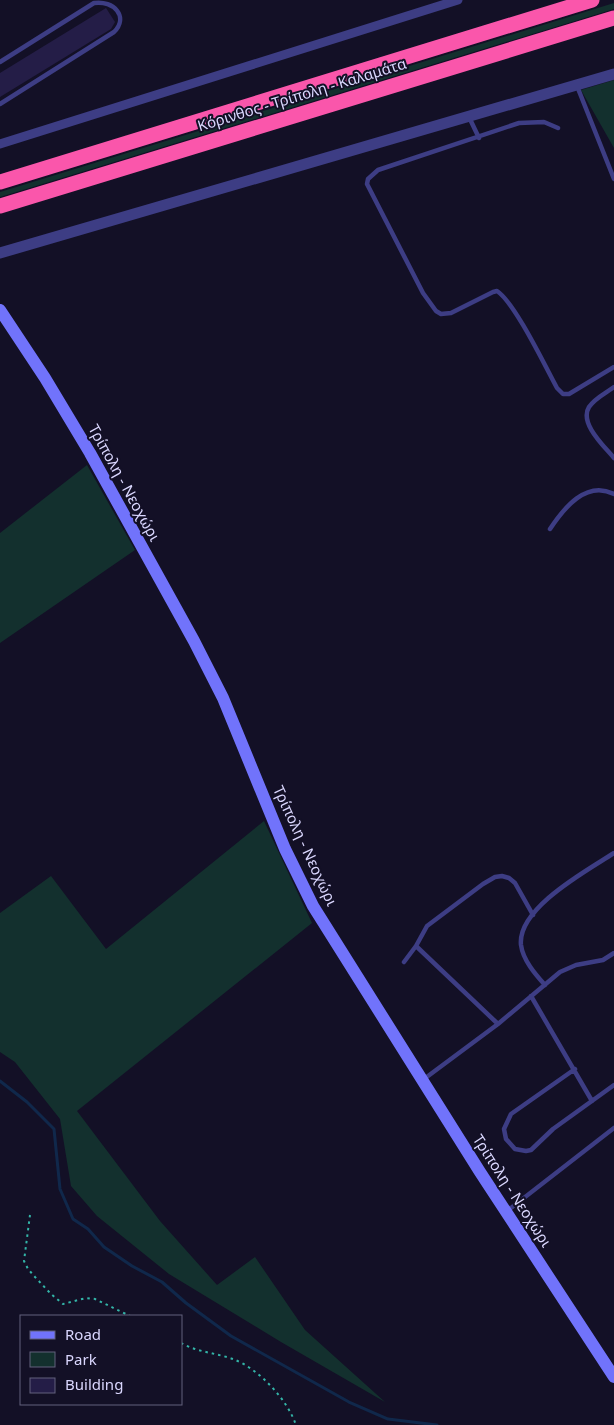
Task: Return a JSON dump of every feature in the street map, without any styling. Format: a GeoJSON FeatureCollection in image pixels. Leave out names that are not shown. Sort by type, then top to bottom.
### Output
{"type":"FeatureCollection","features":[{"type":"Feature","properties":{"kind":"highway","name":"Κόρινθος - Τρίπολη - Καλαμάτα"},"geometry":{"type":"LineString","coordinates":[[0,182],[592,0]]}},
{"type":"Feature","properties":{"kind":"highway","name":"Κόρινθος - Τρίπολη - Καλαμάτα"},"geometry":{"type":"LineString","coordinates":[[0,206],[614,18]]}},
{"type":"Feature","properties":{"kind":"main road","name":"Τρίπολη - Νεοχώρι"},"geometry":{"type":"LineString","coordinates":[[0,310],[45,378],[90,453],[205,663],[238,733],[285,849],[313,906],[422,1080],[614,1378]]}},
{"type":"Feature","properties":{"kind":"street"},"geometry":{"type":"LineString","coordinates":[[0,144],[458,0]]}},
{"type":"Feature","properties":{"kind":"street"},"geometry":{"type":"LineString","coordinates":[[0,253],[614,74]]}},
{"type":"Feature","properties":{"kind":"lane"},"geometry":{"type":"LineString","coordinates":[[0,62],[98,1],[108,1],[119,12],[119,25],[114,32],[0,104]]}},
{"type":"Feature","properties":{"kind":"lane"},"geometry":{"type":"LineString","coordinates":[[577,86],[614,179]]}},
{"type":"Feature","properties":{"kind":"lane"},"geometry":{"type":"LineString","coordinates":[[469,117],[478,138]]}},
{"type":"Feature","properties":{"kind":"lane"},"geometry":{"type":"LineString","coordinates":[[558,128],[544,122],[519,123],[378,170],[368,179],[367,184],[423,293],[436,311],[446,314],[459,310],[497,291],[515,314],[557,388],[563,394],[569,394],[614,367]]}},
{"type":"Feature","properties":{"kind":"lane"},"geometry":{"type":"LineString","coordinates":[[614,387],[594,401],[588,408],[586,415],[588,423],[596,436],[614,458]]}},
{"type":"Feature","properties":{"kind":"lane"},"geometry":{"type":"LineString","coordinates":[[550,529],[560,514],[582,494],[597,489],[614,494]]}},
{"type":"Feature","properties":{"kind":"lane"},"geometry":{"type":"LineString","coordinates":[[545,985],[528,963],[523,953],[521,943],[524,930],[547,898],[614,852]]}},
{"type":"Feature","properties":{"kind":"lane"},"geometry":{"type":"LineString","coordinates":[[404,962],[427,926],[495,877],[509,878],[515,884],[533,915]]}},
{"type":"Feature","properties":{"kind":"lane"},"geometry":{"type":"LineString","coordinates":[[416,946],[498,1024]]}},
{"type":"Feature","properties":{"kind":"lane"},"geometry":{"type":"LineString","coordinates":[[422,1080],[498,1024],[560,972],[576,965],[603,960],[614,953]]}},
{"type":"Feature","properties":{"kind":"lane"},"geometry":{"type":"LineString","coordinates":[[531,996],[592,1100]]}},
{"type":"Feature","properties":{"kind":"lane"},"geometry":{"type":"LineString","coordinates":[[575,1069],[511,1114],[504,1129],[506,1139],[515,1149],[531,1150],[553,1129],[614,1085]]}},
{"type":"Feature","properties":{"kind":"lane"},"geometry":{"type":"LineString","coordinates":[[506,1211],[614,1128]]}},
{"type":"Feature","properties":{"kind":"path"},"geometry":{"type":"LineString","coordinates":[[30,1216],[24,1261],[28,1269],[51,1294],[63,1304],[86,1298],[95,1299],[128,1315]]}},
{"type":"Feature","properties":{"kind":"path"},"geometry":{"type":"LineString","coordinates":[[182,1343],[234,1359],[255,1371],[272,1387],[296,1425]]}},
{"type":"Feature","properties":{"kind":"green space"},"geometry":{"type":"Polygon","coordinates":[[[614,3],[614,9],[0,197],[0,192],[614,3]]]}},
{"type":"Feature","properties":{"kind":"green space"},"geometry":{"type":"Polygon","coordinates":[[[614,80],[614,148],[581,90],[614,80]]]}},
{"type":"Feature","properties":{"kind":"green space"},"geometry":{"type":"Polygon","coordinates":[[[87,465],[135,550],[0,643],[0,533],[87,465]]]}},
{"type":"Feature","properties":{"kind":"green space"},"geometry":{"type":"Polygon","coordinates":[[[264,821],[312,923],[77,1111],[160,1221],[217,1285],[255,1257],[305,1330],[385,1402],[169,1274],[97,1216],[71,1186],[60,1119],[15,1062],[0,1052],[0,913],[51,876],[106,949],[264,821]]]}},
{"type":"Feature","properties":{"kind":"building"},"geometry":{"type":"Polygon","coordinates":[[[106,8],[115,22],[111,29],[0,97],[0,73],[106,8]]]}},
{"type":"Feature","properties":{"kind":"waterway"},"geometry":{"type":"LineString","coordinates":[[0,1081],[27,1102],[54,1129],[60,1189],[73,1219],[88,1229],[104,1247],[132,1266],[162,1282],[186,1303],[231,1336],[349,1402],[388,1419],[437,1425]]}}]}
